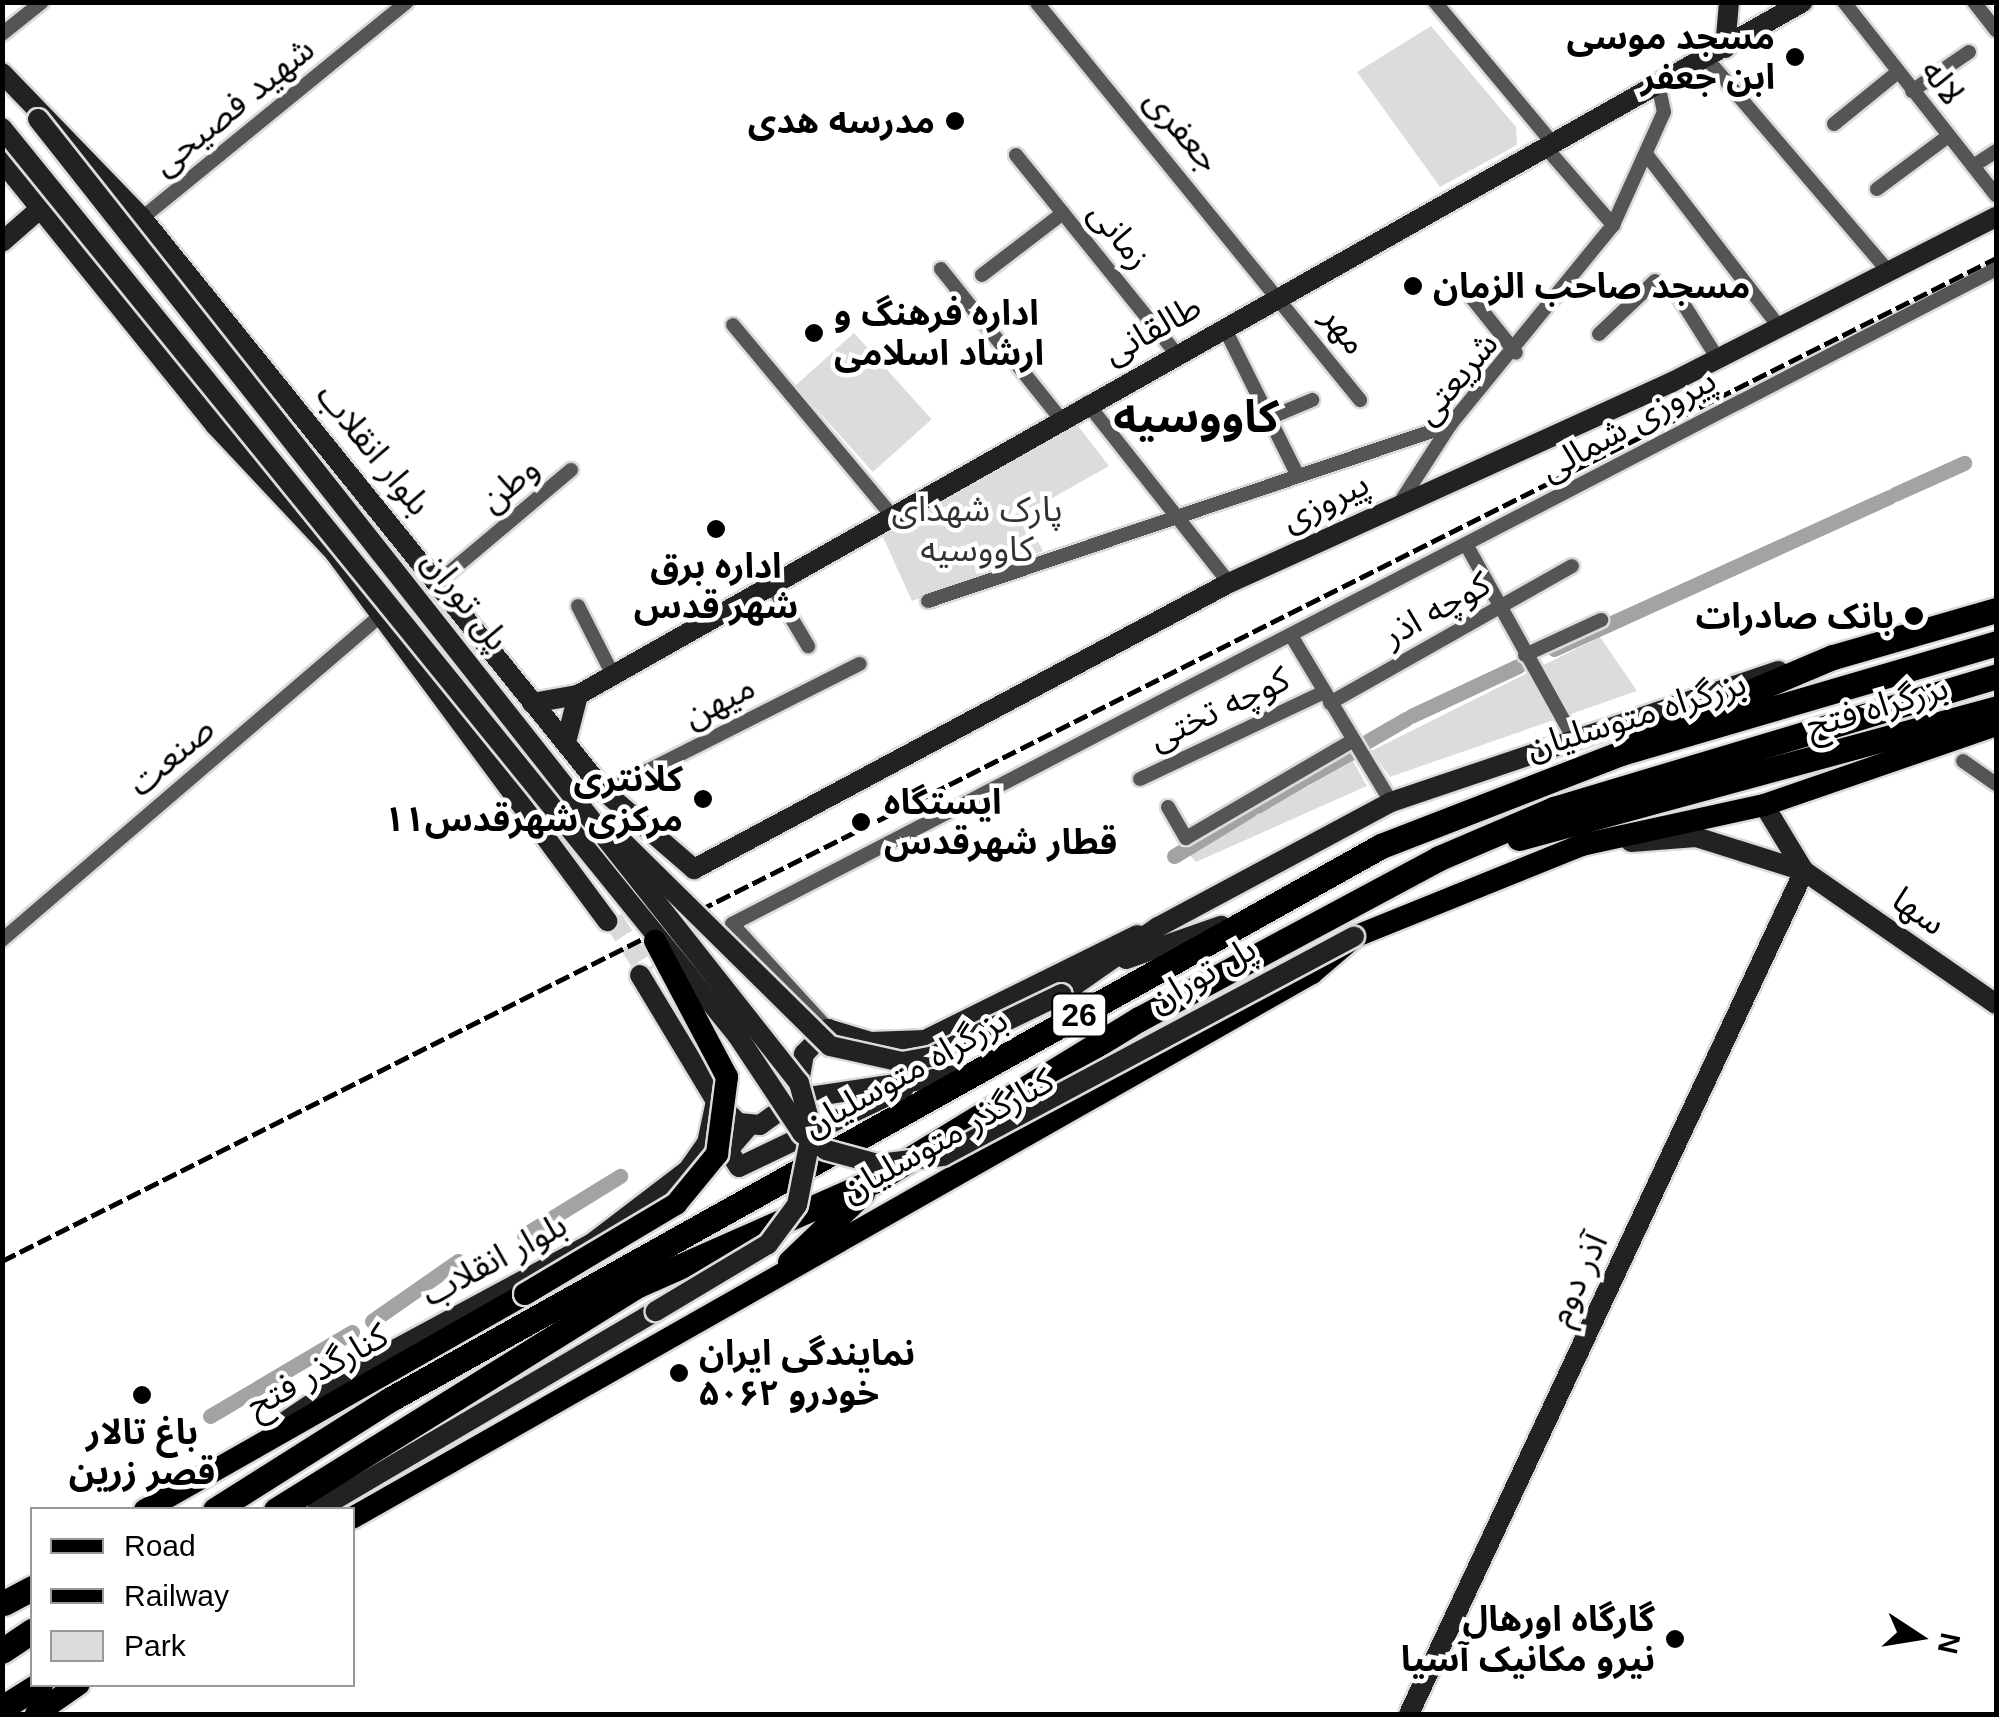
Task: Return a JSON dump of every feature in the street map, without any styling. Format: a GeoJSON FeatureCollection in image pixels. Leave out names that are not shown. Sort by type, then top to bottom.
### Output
{"type":"FeatureCollection","features":[{"type":"Feature","properties":{"kind":"highway"},"geometry":{"type":"LineString","coordinates":[[1621,752],[1661,723],[1833,657],[1996,610]]}},
{"type":"Feature","properties":{"kind":"highway","name":"بزرگراه متوسلیان"},"geometry":{"type":"LineString","coordinates":[[220,1507],[264,1478],[1252,915],[1428,825],[1621,752],[1996,643]]}},
{"type":"Feature","properties":{"kind":"highway","name":"بزرگراه متوسلیان"},"geometry":{"type":"LineString","coordinates":[[281,1507],[638,1285],[876,1180],[1139,1019],[1439,858],[1554,810],[1996,676]]}},
{"type":"Feature","properties":{"kind":"highway","name":"بزرگراه فتح"},"geometry":{"type":"LineString","coordinates":[[1439,858],[1776,772],[1996,708]]}},
{"type":"Feature","properties":{"kind":"highway"},"geometry":{"type":"LineString","coordinates":[[790,1262],[876,1180]]}},
{"type":"Feature","properties":{"kind":"highway"},"geometry":{"type":"LineString","coordinates":[[202,1507],[264,1478]]}},
{"type":"Feature","properties":{"kind":"highway"},"geometry":{"type":"LineString","coordinates":[[3,1603],[30,1586]]}},
{"type":"Feature","properties":{"kind":"highway"},"geometry":{"type":"LineString","coordinates":[[2,1651],[30,1632]]}},
{"type":"Feature","properties":{"kind":"highway"},"geometry":{"type":"LineString","coordinates":[[2,1691],[30,1671]]}},
{"type":"Feature","properties":{"kind":"highway"},"geometry":{"type":"LineString","coordinates":[[2,1708],[35,1687]]}},
{"type":"Feature","properties":{"kind":"main road","name":"کنارگذر متوسلیان"},"geometry":{"type":"LineString","coordinates":[[355,1516],[790,1262],[1312,973],[1354,938],[1582,845],[1636,828],[1764,805],[1996,724]]}},
{"type":"Feature","properties":{"kind":"main road"},"geometry":{"type":"LineString","coordinates":[[1636,828],[1776,772]]}},
{"type":"Feature","properties":{"kind":"main road","name":"پل توران"},"geometry":{"type":"LineString","coordinates":[[525,1294],[676,1204],[718,1154],[727,1077],[655,941]]}},
{"type":"Feature","properties":{"kind":"main road","name":"کنارگذر فتح"},"geometry":{"type":"LineString","coordinates":[[150,1507],[525,1294]]}},
{"type":"Feature","properties":{"kind":"main road"},"geometry":{"type":"LineString","coordinates":[[36,1714],[75,1687]]}},
{"type":"Feature","properties":{"kind":"street"},"geometry":{"type":"LineString","coordinates":[[2,34],[42,2]]}},
{"type":"Feature","properties":{"kind":"street","name":"شهید فصیحی"},"geometry":{"type":"LineString","coordinates":[[142,218],[408,2]]}},
{"type":"Feature","properties":{"kind":"street"},"geometry":{"type":"LineString","coordinates":[[1435,2],[1613,225]]}},
{"type":"Feature","properties":{"kind":"street"},"geometry":{"type":"LineString","coordinates":[[1729,2],[1716,54],[1890,272]]}},
{"type":"Feature","properties":{"kind":"street","name":"طالقانی"},"geometry":{"type":"LineString","coordinates":[[532,702],[578,695],[611,671],[773,587],[888,512],[1659,89],[1716,54],[1764,12],[1803,2]]}},
{"type":"Feature","properties":{"kind":"street","name":"لاله"},"geometry":{"type":"LineString","coordinates":[[1844,2],[1947,138],[1996,195]]}},
{"type":"Feature","properties":{"kind":"street"},"geometry":{"type":"LineString","coordinates":[[1974,2],[1996,30]]}},
{"type":"Feature","properties":{"kind":"street","name":"جعفری"},"geometry":{"type":"LineString","coordinates":[[1038,3],[1282,296]]}},
{"type":"Feature","properties":{"kind":"street"},"geometry":{"type":"LineString","coordinates":[[1912,91],[1968,52]]}},
{"type":"Feature","properties":{"kind":"street","name":"بلوار انقلاب"},"geometry":{"type":"LineString","coordinates":[[2,72],[38,119],[77,142],[142,218],[381,510],[604,792],[694,868]]}},
{"type":"Feature","properties":{"kind":"street"},"geometry":{"type":"LineString","coordinates":[[1834,124],[1898,72]]}},
{"type":"Feature","properties":{"kind":"street","name":"شریعتی"},"geometry":{"type":"LineString","coordinates":[[1403,498],[1450,426],[1516,353],[1613,225],[1664,112],[1659,89]]}},
{"type":"Feature","properties":{"kind":"street","name":"پل توران"},"geometry":{"type":"LineString","coordinates":[[38,119],[778,1050],[810,1112],[804,1185],[768,1244],[322,1507]]}},
{"type":"Feature","properties":{"kind":"street","name":"پل توران"},"geometry":{"type":"LineString","coordinates":[[2,128],[655,941],[737,1035],[802,1132],[826,1150],[878,1164],[943,1156],[1354,938]]}},
{"type":"Feature","properties":{"kind":"street"},"geometry":{"type":"LineString","coordinates":[[1877,189],[1947,138]]}},
{"type":"Feature","properties":{"kind":"street"},"geometry":{"type":"LineString","coordinates":[[1972,166],[1996,151]]}},
{"type":"Feature","properties":{"kind":"street"},"geometry":{"type":"LineString","coordinates":[[1646,154],[1780,328]]}},
{"type":"Feature","properties":{"kind":"street","name":"زمانی"},"geometry":{"type":"LineString","coordinates":[[1016,155],[1176,353]]}},
{"type":"Feature","properties":{"kind":"street"},"geometry":{"type":"LineString","coordinates":[[2,161],[215,424],[335,553],[379,618],[500,768],[610,920]]}},
{"type":"Feature","properties":{"kind":"street"},"geometry":{"type":"LineString","coordinates":[[2,242],[41,208]]}},
{"type":"Feature","properties":{"kind":"street"},"geometry":{"type":"LineString","coordinates":[[982,275],[1063,213]]}},
{"type":"Feature","properties":{"kind":"street","name":"پیروزی"},"geometry":{"type":"LineString","coordinates":[[694,868],[1229,584],[1403,498],[1718,359],[1996,217]]}},
{"type":"Feature","properties":{"kind":"street"},"geometry":{"type":"LineString","coordinates":[[941,268],[1060,418]]}},
{"type":"Feature","properties":{"kind":"street","name":"پیروزی شمالی"},"geometry":{"type":"LineString","coordinates":[[732,924],[1292,638],[1996,269]]}},
{"type":"Feature","properties":{"kind":"street"},"geometry":{"type":"LineString","coordinates":[[1599,334],[1655,280]]}},
{"type":"Feature","properties":{"kind":"street","name":"مهر"},"geometry":{"type":"LineString","coordinates":[[1282,296],[1360,400]]}},
{"type":"Feature","properties":{"kind":"street"},"geometry":{"type":"LineString","coordinates":[[1679,296],[1718,359]]}},
{"type":"Feature","properties":{"kind":"street"},"geometry":{"type":"LineString","coordinates":[[1472,298],[1516,353]]}},
{"type":"Feature","properties":{"kind":"street"},"geometry":{"type":"LineString","coordinates":[[733,324],[888,512]]}},
{"type":"Feature","properties":{"kind":"street"},"geometry":{"type":"LineString","coordinates":[[1224,327],[1297,474]]}},
{"type":"Feature","properties":{"kind":"street"},"geometry":{"type":"LineString","coordinates":[[1269,418],[1312,400]]}},
{"type":"Feature","properties":{"kind":"street"},"geometry":{"type":"LineString","coordinates":[[1086,403],[1229,584]]}},
{"type":"Feature","properties":{"kind":"street"},"geometry":{"type":"LineString","coordinates":[[928,601],[1297,474],[1450,426]]}},
{"type":"Feature","properties":{"kind":"street","name":"وطن"},"geometry":{"type":"LineString","coordinates":[[438,582],[571,470]]}},
{"type":"Feature","properties":{"kind":"street"},"geometry":{"type":"LineString","coordinates":[[335,553],[381,510]]}},
{"type":"Feature","properties":{"kind":"street"},"geometry":{"type":"LineString","coordinates":[[1466,546],[1503,605],[1525,654],[1572,734]]}},
{"type":"Feature","properties":{"kind":"street","name":"کوچه اذر"},"geometry":{"type":"LineString","coordinates":[[1327,698],[1572,566]]}},
{"type":"Feature","properties":{"kind":"street"},"geometry":{"type":"LineString","coordinates":[[773,587],[808,646]]}},
{"type":"Feature","properties":{"kind":"street"},"geometry":{"type":"LineString","coordinates":[[578,606],[611,671]]}},
{"type":"Feature","properties":{"kind":"street","name":"صنعت"},"geometry":{"type":"LineString","coordinates":[[2,940],[379,618]]}},
{"type":"Feature","properties":{"kind":"street"},"geometry":{"type":"LineString","coordinates":[[1525,654],[1601,620]]}},
{"type":"Feature","properties":{"kind":"street"},"geometry":{"type":"LineString","coordinates":[[1292,638],[1391,802]]}},
{"type":"Feature","properties":{"kind":"street"},"geometry":{"type":"LineString","coordinates":[[796,1100],[700,943],[732,924],[828,1029],[871,1042],[926,1040],[1158,927],[1391,802],[1572,734],[1833,657]]}},
{"type":"Feature","properties":{"kind":"street","name":"میهن"},"geometry":{"type":"LineString","coordinates":[[604,792],[860,664]]}},
{"type":"Feature","properties":{"kind":"street"},"geometry":{"type":"LineString","coordinates":[[566,742],[578,695]]}},
{"type":"Feature","properties":{"kind":"street","name":"کوچه تختی"},"geometry":{"type":"LineString","coordinates":[[1140,779],[1327,698]]}},
{"type":"Feature","properties":{"kind":"street"},"geometry":{"type":"LineString","coordinates":[[500,768],[547,720]]}},
{"type":"Feature","properties":{"kind":"street"},"geometry":{"type":"LineString","coordinates":[[1168,807],[1186,838],[1352,741]]}},
{"type":"Feature","properties":{"kind":"street"},"geometry":{"type":"LineString","coordinates":[[1962,761],[1996,784]]}},
{"type":"Feature","properties":{"kind":"street"},"geometry":{"type":"LineString","coordinates":[[581,802],[830,1046],[902,1062],[930,1057],[1062,994],[1110,965],[1158,927]]}},
{"type":"Feature","properties":{"kind":"street","name":"سها"},"geometry":{"type":"LineString","coordinates":[[1764,805],[1804,871]]}},
{"type":"Feature","properties":{"kind":"street","name":"سها"},"geometry":{"type":"LineString","coordinates":[[1582,845],[1696,837],[1804,871],[1996,1004]]}},
{"type":"Feature","properties":{"kind":"street","name":"آذر دوم"},"geometry":{"type":"LineString","coordinates":[[1409,1714],[1804,871]]}},
{"type":"Feature","properties":{"kind":"street"},"geometry":{"type":"LineString","coordinates":[[1110,965],[1252,915]]}},
{"type":"Feature","properties":{"kind":"street"},"geometry":{"type":"LineString","coordinates":[[644,974],[716,1100],[748,1128]]}},
{"type":"Feature","properties":{"kind":"street"},"geometry":{"type":"LineString","coordinates":[[796,1100],[804,1054],[828,1029]]}},
{"type":"Feature","properties":{"kind":"street"},"geometry":{"type":"LineString","coordinates":[[904,1088],[739,1167],[728,1150],[748,1128],[796,1100],[904,1088],[988,1067]]}},
{"type":"Feature","properties":{"kind":"street","name":"بلوار انقلاب"},"geometry":{"type":"LineString","coordinates":[[262,1440],[326,1390],[591,1244],[662,1192],[700,1156],[716,1100]]}},
{"type":"Feature","properties":{"kind":"green space"},"geometry":{"type":"Polygon","coordinates":[[[1431,26],[1516,127],[1517,145],[1440,187],[1357,72],[1431,26]]]}},
{"type":"Feature","properties":{"kind":"green space"},"geometry":{"type":"Polygon","coordinates":[[[854,333],[932,419],[873,472],[795,386],[854,333]]]}},
{"type":"Feature","properties":{"kind":"green space","name":"پارک شهدای کاووسیه"},"geometry":{"type":"Polygon","coordinates":[[[1075,422],[1109,466],[1024,514],[1043,551],[912,601],[882,535],[1075,422]]]}},
{"type":"Feature","properties":{"kind":"green space"},"geometry":{"type":"Polygon","coordinates":[[[1600,637],[1637,691],[1390,777],[1371,751],[1600,637]]]}},
{"type":"Feature","properties":{"kind":"green space"},"geometry":{"type":"Polygon","coordinates":[[[1353,761],[1367,786],[1196,862],[1188,853],[1353,761]]]}},
{"type":"Feature","properties":{"kind":"waterway"},"geometry":{"type":"LineString","coordinates":[[1895,494],[1964,463]]}},
{"type":"Feature","properties":{"kind":"waterway"},"geometry":{"type":"LineString","coordinates":[[1554,649],[1889,497]]}},
{"type":"Feature","properties":{"kind":"waterway"},"geometry":{"type":"LineString","coordinates":[[1411,716],[1518,666]]}},
{"type":"Feature","properties":{"kind":"waterway"},"geometry":{"type":"LineString","coordinates":[[1366,742],[1406,719]]}},
{"type":"Feature","properties":{"kind":"waterway"},"geometry":{"type":"LineString","coordinates":[[1307,777],[1352,752]]}},
{"type":"Feature","properties":{"kind":"waterway"},"geometry":{"type":"LineString","coordinates":[[1257,806],[1303,779]]}},
{"type":"Feature","properties":{"kind":"waterway"},"geometry":{"type":"LineString","coordinates":[[1174,856],[1250,810]]}},
{"type":"Feature","properties":{"kind":"waterway"},"geometry":{"type":"LineString","coordinates":[[524,1235],[620,1176]]}},
{"type":"Feature","properties":{"kind":"waterway"},"geometry":{"type":"LineString","coordinates":[[372,1321],[458,1261]]}},
{"type":"Feature","properties":{"kind":"waterway"},"geometry":{"type":"LineString","coordinates":[[210,1416],[352,1332]]}},
{"type":"Feature","properties":{"kind":"tunnel"},"geometry":{"type":"LineString","coordinates":[[613,919],[647,972]]}},
{"type":"Feature","properties":{"kind":"railway"},"geometry":{"type":"LineString","coordinates":[[2,1261],[1996,258]]}},
{"type":"Feature","properties":{"kind":"place","name":"مسجد موسی ابن جعفر"},"geometry":{"type":"Point","coordinates":[1795,57]}},
{"type":"Feature","properties":{"kind":"place","name":"مدرسه هدی"},"geometry":{"type":"Point","coordinates":[955,121]}},
{"type":"Feature","properties":{"kind":"place","name":"مسجد صاحب الزمان"},"geometry":{"type":"Point","coordinates":[1413,286]}},
{"type":"Feature","properties":{"kind":"place","name":"اداره فرهنگ و ارشاد اسلامی"},"geometry":{"type":"Point","coordinates":[814,333]}},
{"type":"Feature","properties":{"kind":"place","name":"اداره برق شهر قدس"},"geometry":{"type":"Point","coordinates":[716,529]}},
{"type":"Feature","properties":{"kind":"place","name":"بانک صادرات"},"geometry":{"type":"Point","coordinates":[1914,616]}},
{"type":"Feature","properties":{"kind":"place","name":"کلانتری ۱۱مرکزی شهرقدس"},"geometry":{"type":"Point","coordinates":[703,799]}},
{"type":"Feature","properties":{"kind":"place","name":"ایستگاه قطار شهرقدس"},"geometry":{"type":"Point","coordinates":[861,822]}},
{"type":"Feature","properties":{"kind":"place","name":"نمایندگی ایران خودرو ۵۰۶۲"},"geometry":{"type":"Point","coordinates":[679,1373]}},
{"type":"Feature","properties":{"kind":"place","name":"باغ تالار قصر زرین"},"geometry":{"type":"Point","coordinates":[142,1395]}},
{"type":"Feature","properties":{"kind":"place","name":"گارگاه اورهال نیرو مکانیک آسیا"},"geometry":{"type":"Point","coordinates":[1675,1639]}},
{"type":"Feature","properties":{"kind":"district","name":"کاووسیه"},"geometry":{"type":"Point","coordinates":[1196,417]}}]}
